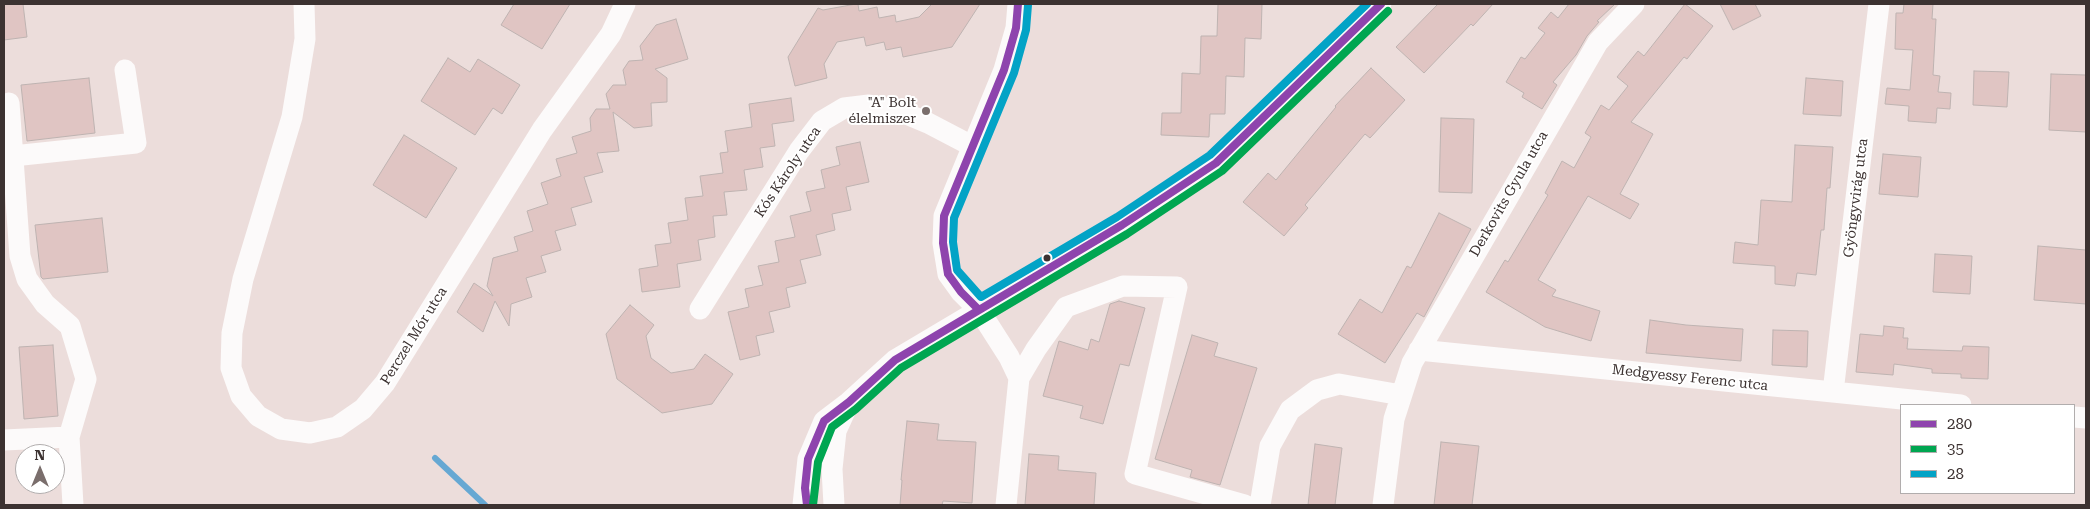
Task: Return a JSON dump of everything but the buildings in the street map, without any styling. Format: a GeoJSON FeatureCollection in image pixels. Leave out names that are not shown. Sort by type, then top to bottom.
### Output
{"type":"FeatureCollection","features":[{"type":"Feature","properties":{"kind":"street","name":"Perczel Mór utca"},"geometry":{"type":"LineString","coordinates":[[304,4],[305,38],[292,117],[243,279],[232,333],[230,368],[241,396],[258,416],[281,429],[310,433],[337,426],[363,409],[385,383],[542,130],[611,34],[625,4]]}},
{"type":"Feature","properties":{"kind":"street"},"geometry":{"type":"LineString","coordinates":[[1018,4],[1016,28],[1004,70],[944,216],[943,243],[948,274],[961,292],[979,310],[1009,358],[1019,378]]}},
{"type":"Feature","properties":{"kind":"street","name":"Derkovits Gyula utca"},"geometry":{"type":"LineString","coordinates":[[1383,505],[1394,419],[1418,350],[1598,42],[1634,4]]}},
{"type":"Feature","properties":{"kind":"street","name":"Gyöngyvirág utca"},"geometry":{"type":"LineString","coordinates":[[1833,392],[1879,4]]}},
{"type":"Feature","properties":{"kind":"street"},"geometry":{"type":"LineString","coordinates":[[805,500],[808,459],[824,421],[849,402],[895,360],[1122,224],[1216,163],[1378,5]]}},
{"type":"Feature","properties":{"kind":"street"},"geometry":{"type":"LineString","coordinates":[[13,156],[136,143],[125,70]]}},
{"type":"Feature","properties":{"kind":"street"},"geometry":{"type":"LineString","coordinates":[[9,103],[20,256],[27,279],[45,304],[70,326],[86,379],[69,437],[73,505]]}},
{"type":"Feature","properties":{"kind":"street","name":"Kós Károly utca"},"geometry":{"type":"LineString","coordinates":[[700,309],[799,150],[822,121],[844,108],[869,105],[896,110],[928,123],[972,146]]}},
{"type":"Feature","properties":{"kind":"street"},"geometry":{"type":"LineString","coordinates":[[1006,505],[1019,378],[1036,349],[1066,306],[1123,286],[1177,287],[1136,474],[1245,505]]}},
{"type":"Feature","properties":{"kind":"street","name":"Medgyessy Ferenc utca"},"geometry":{"type":"LineString","coordinates":[[1418,350],[1950,404]]}},
{"type":"Feature","properties":{"kind":"street"},"geometry":{"type":"LineString","coordinates":[[1260,505],[1270,446],[1290,410],[1317,390],[1339,384],[1401,395]]}},
{"type":"Feature","properties":{"kind":"street"},"geometry":{"type":"LineString","coordinates":[[834,505],[832,470],[836,431],[849,402]]}},
{"type":"Feature","properties":{"kind":"street"},"geometry":{"type":"LineString","coordinates":[[4,440],[69,437]]}},
{"type":"Feature","properties":{"kind":"waterway"},"geometry":{"type":"LineString","coordinates":[[435,458],[485,505]]}},
{"type":"Feature","properties":{"kind":"transit line","name":"280"},"geometry":{"type":"LineString","coordinates":[[979,310],[961,292],[948,274],[943,243],[944,216],[1004,70],[1016,28],[1018,4]]}},
{"type":"Feature","properties":{"kind":"transit line","name":"28"},"geometry":{"type":"LineString","coordinates":[[1028,5],[1026,30],[1014,73],[954,218],[953,242],[957,270],[981,297],[1117,217],[1210,155],[1367,4]]}},
{"type":"Feature","properties":{"kind":"transit line","name":"280"},"geometry":{"type":"LineString","coordinates":[[807,505],[805,488],[808,459],[824,421],[849,402],[895,360],[1122,225],[1216,163],[1381,4]]}},
{"type":"Feature","properties":{"kind":"transit line","name":"35"},"geometry":{"type":"LineString","coordinates":[[813,505],[818,462],[832,427],[856,409],[901,368],[1127,234],[1222,171],[1388,11]]}},
{"type":"Feature","properties":{"kind":"place","name":"\"A\" Bolt élelmiszer"},"geometry":{"type":"Point","coordinates":[926,111]}}]}
